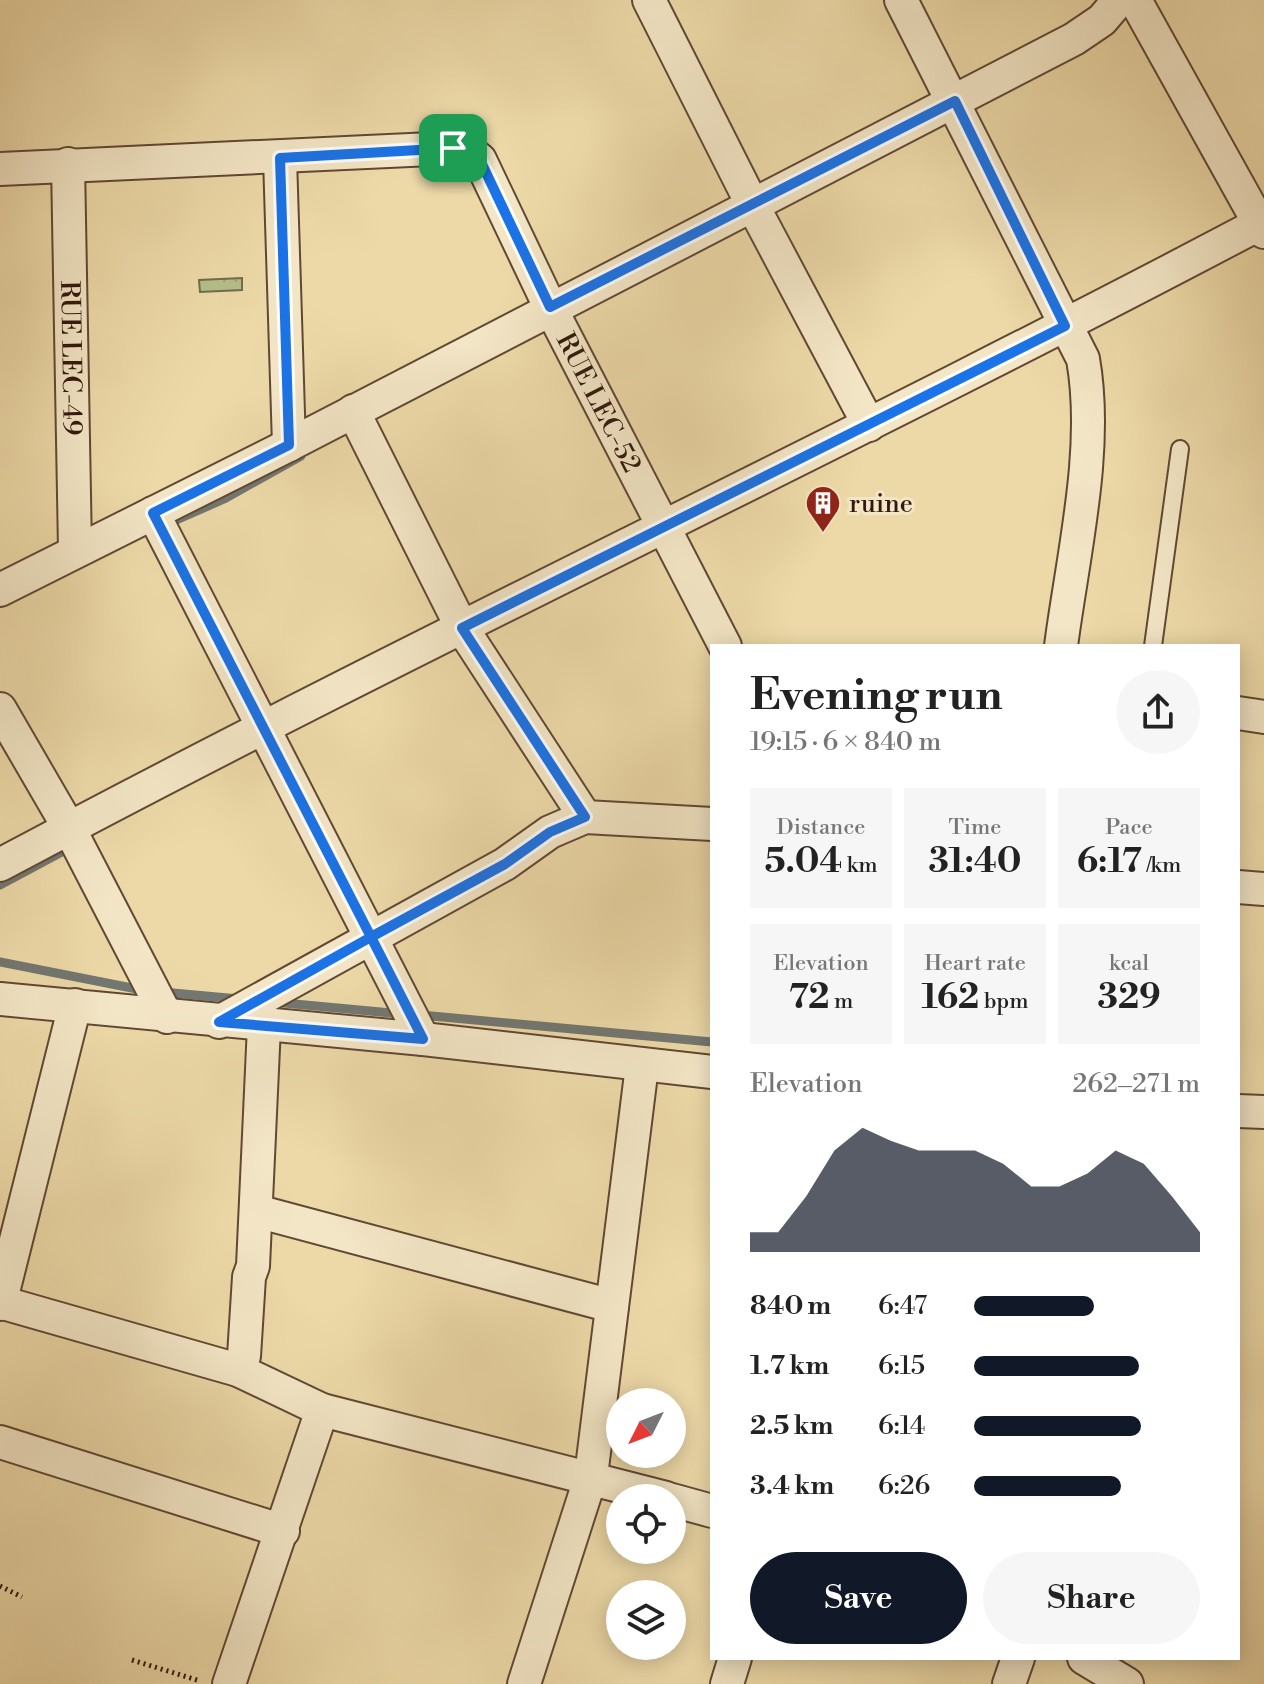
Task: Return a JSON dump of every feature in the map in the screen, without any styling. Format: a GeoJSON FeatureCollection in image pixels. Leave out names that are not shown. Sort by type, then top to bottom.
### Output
{"type":"FeatureCollection","features":[{"type":"Feature","properties":{"kind":"street"},"geometry":{"type":"LineString","coordinates":[[649,0],[869,425]]}},
{"type":"Feature","properties":{"kind":"street"},"geometry":{"type":"LineString","coordinates":[[901,0],[955,101],[1083,359],[1088,390],[1089,431],[1061,644]]}},
{"type":"Feature","properties":{"kind":"street"},"geometry":{"type":"LineString","coordinates":[[0,590],[289,445],[550,307],[753,206],[1074,39],[1102,20],[1119,0]]}},
{"type":"Feature","properties":{"kind":"street"},"geometry":{"type":"LineString","coordinates":[[0,865],[663,526],[1262,228],[1135,0]]}},
{"type":"Feature","properties":{"kind":"street","name":"RUE LEC-52"},"geometry":{"type":"LineString","coordinates":[[0,169],[453,148],[469,151],[480,160],[550,307],[724,644]]}},
{"type":"Feature","properties":{"kind":"street"},"geometry":{"type":"LineString","coordinates":[[280,158],[289,445]]}},
{"type":"Feature","properties":{"kind":"street","name":"RUE LEC-49"},"geometry":{"type":"LineString","coordinates":[[68,164],[75,550]]}},
{"type":"Feature","properties":{"kind":"street"},"geometry":{"type":"LineString","coordinates":[[353,411],[462,628],[585,817]]}},
{"type":"Feature","properties":{"kind":"street"},"geometry":{"type":"LineString","coordinates":[[153,513],[423,1039]]}},
{"type":"Feature","properties":{"kind":"street"},"geometry":{"type":"LineString","coordinates":[[0,709],[69,828],[167,1017]]}},
{"type":"Feature","properties":{"kind":"street"},"geometry":{"type":"LineString","coordinates":[[1240,713],[1264,717]]}},
{"type":"Feature","properties":{"kind":"street"},"geometry":{"type":"LineString","coordinates":[[219,1022],[505,864],[550,832],[585,817],[710,824]]}},
{"type":"Feature","properties":{"kind":"street"},"geometry":{"type":"LineString","coordinates":[[1240,887],[1264,889]]}},
{"type":"Feature","properties":{"kind":"street"},"geometry":{"type":"LineString","coordinates":[[0,999],[423,1039],[710,1072]]}},
{"type":"Feature","properties":{"kind":"street"},"geometry":{"type":"LineString","coordinates":[[75,1005],[0,1302],[238,1370],[322,1410],[618,1484]]}},
{"type":"Feature","properties":{"kind":"street"},"geometry":{"type":"LineString","coordinates":[[238,1370],[244,1356],[256,1211],[264,1026]]}},
{"type":"Feature","properties":{"kind":"street"},"geometry":{"type":"LineString","coordinates":[[524,1684],[591,1476],[642,1066]]}},
{"type":"Feature","properties":{"kind":"street"},"geometry":{"type":"LineString","coordinates":[[1240,1111],[1264,1112]]}},
{"type":"Feature","properties":{"kind":"street"},"geometry":{"type":"LineString","coordinates":[[256,1211],[612,1306]]}},
{"type":"Feature","properties":{"kind":"street"},"geometry":{"type":"LineString","coordinates":[[229,1684],[322,1410]]}},
{"type":"Feature","properties":{"kind":"street"},"geometry":{"type":"LineString","coordinates":[[0,1442],[283,1531]]}},
{"type":"Feature","properties":{"kind":"street"},"geometry":{"type":"LineString","coordinates":[[686,1504],[710,1510]]}},
{"type":"Feature","properties":{"kind":"street"},"geometry":{"type":"LineString","coordinates":[[727,1684],[734,1660]]}},
{"type":"Feature","properties":{"kind":"street"},"geometry":{"type":"LineString","coordinates":[[1009,1684],[1017,1660]]}},
{"type":"Feature","properties":{"kind":"street"},"geometry":{"type":"LineString","coordinates":[[1087,1660],[1127,1684]]}},
{"type":"Feature","properties":{"kind":"lane"},"geometry":{"type":"LineString","coordinates":[[1153,644],[1180,449]]}},
{"type":"Feature","properties":{"kind":"path"},"geometry":{"type":"LineString","coordinates":[[0,1586],[22,1597]]}},
{"type":"Feature","properties":{"kind":"path"},"geometry":{"type":"LineString","coordinates":[[132,1660],[208,1684]]}},
{"type":"Feature","properties":{"kind":"green space"},"geometry":{"type":"Polygon","coordinates":[[[242,278],[242,290],[200,292],[199,280],[242,278]]]}},
{"type":"Feature","properties":{"kind":"waterway"},"geometry":{"type":"LineString","coordinates":[[165,525],[224,499],[301,456]]}},
{"type":"Feature","properties":{"kind":"waterway"},"geometry":{"type":"LineString","coordinates":[[0,885],[71,847]]}},
{"type":"Feature","properties":{"kind":"waterway"},"geometry":{"type":"LineString","coordinates":[[0,962],[147,991]]}},
{"type":"Feature","properties":{"kind":"waterway"},"geometry":{"type":"LineString","coordinates":[[162,992],[239,999]]}},
{"type":"Feature","properties":{"kind":"waterway"},"geometry":{"type":"LineString","coordinates":[[273,1002],[402,1014]]}},
{"type":"Feature","properties":{"kind":"waterway"},"geometry":{"type":"LineString","coordinates":[[421,1015],[710,1042]]}},
{"type":"Feature","properties":{"kind":"place","name":"ruine"},"geometry":{"type":"Point","coordinates":[823,534]}},
{"type":"Feature","properties":{"kind":"route"},"geometry":{"type":"LineString","coordinates":[[453,148],[280,158],[289,445],[153,513],[371,937],[219,1022],[423,1039],[371,937],[505,864],[540,843],[550,832],[585,817],[462,628],[1065,326],[955,101],[550,307],[480,160],[469,151],[453,148]]}}]}
